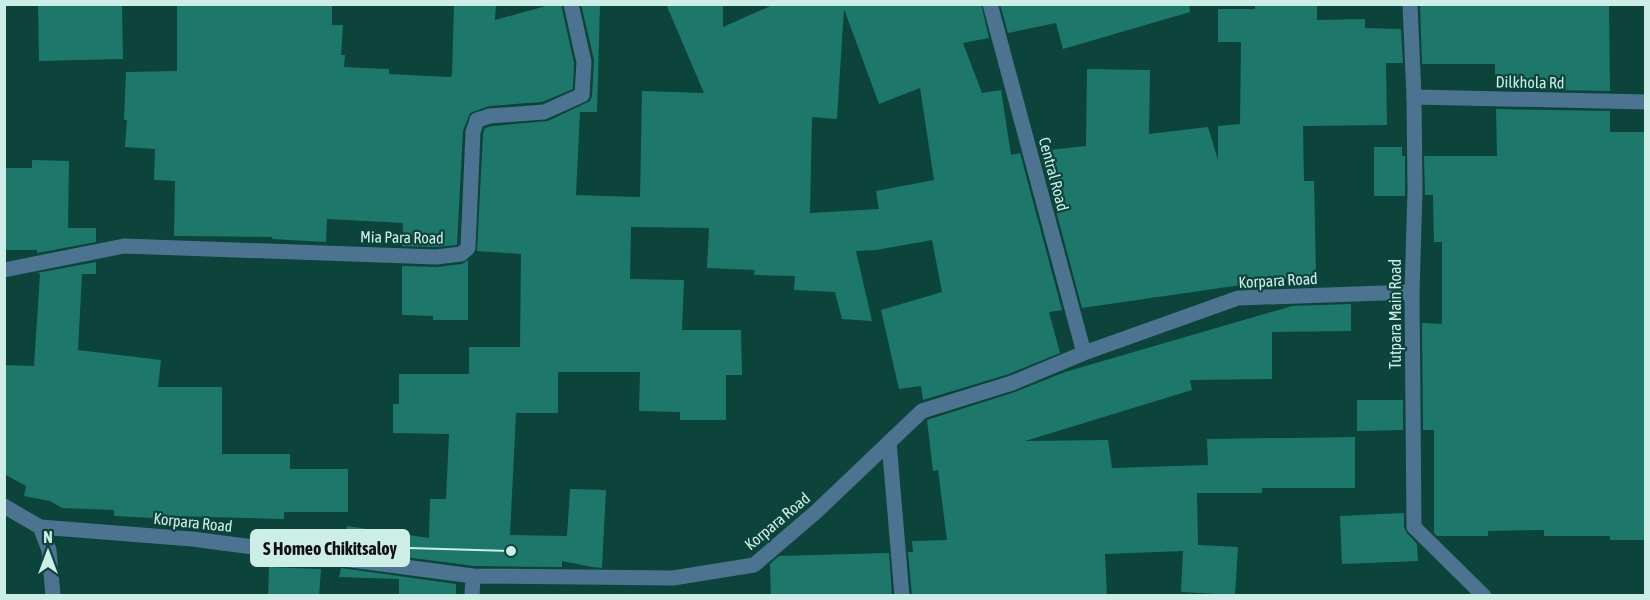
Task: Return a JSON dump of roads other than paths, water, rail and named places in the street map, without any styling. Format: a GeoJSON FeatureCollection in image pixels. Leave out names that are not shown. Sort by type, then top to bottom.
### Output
{"type":"FeatureCollection","features":[{"type":"Feature","properties":{"kind":"street","name":"Mia Para Road"},"geometry":{"type":"LineString","coordinates":[[4,270],[124,246],[436,257],[461,254],[468,248],[473,132],[477,120],[490,116],[544,112],[582,95],[584,62],[571,4]]}},
{"type":"Feature","properties":{"kind":"street","name":"Central Road"},"geometry":{"type":"LineString","coordinates":[[990,4],[1084,353]]}},
{"type":"Feature","properties":{"kind":"street","name":"Tutpara Main Road"},"geometry":{"type":"LineString","coordinates":[[1410,4],[1415,190],[1412,292],[1414,527],[1484,596]]}},
{"type":"Feature","properties":{"kind":"street","name":"Dilkhola Rd"},"geometry":{"type":"LineString","coordinates":[[1414,97],[1646,102]]}},
{"type":"Feature","properties":{"kind":"street","name":"Korpara Road"},"geometry":{"type":"LineString","coordinates":[[40,527],[192,539],[473,576],[673,578],[754,565],[817,511],[922,411],[1012,383],[1084,353],[1238,298],[1412,292]]}},
{"type":"Feature","properties":{"kind":"street"},"geometry":{"type":"LineString","coordinates":[[889,442],[902,596]]}},
{"type":"Feature","properties":{"kind":"street"},"geometry":{"type":"LineString","coordinates":[[4,506],[40,527],[49,550],[53,596]]}},
{"type":"Feature","properties":{"kind":"street"},"geometry":{"type":"LineString","coordinates":[[472,596],[473,576]]}},
{"type":"Feature","properties":{"kind":"place","name":"S Homeo Chikitsaloy"},"geometry":{"type":"Point","coordinates":[511,551]}}]}
